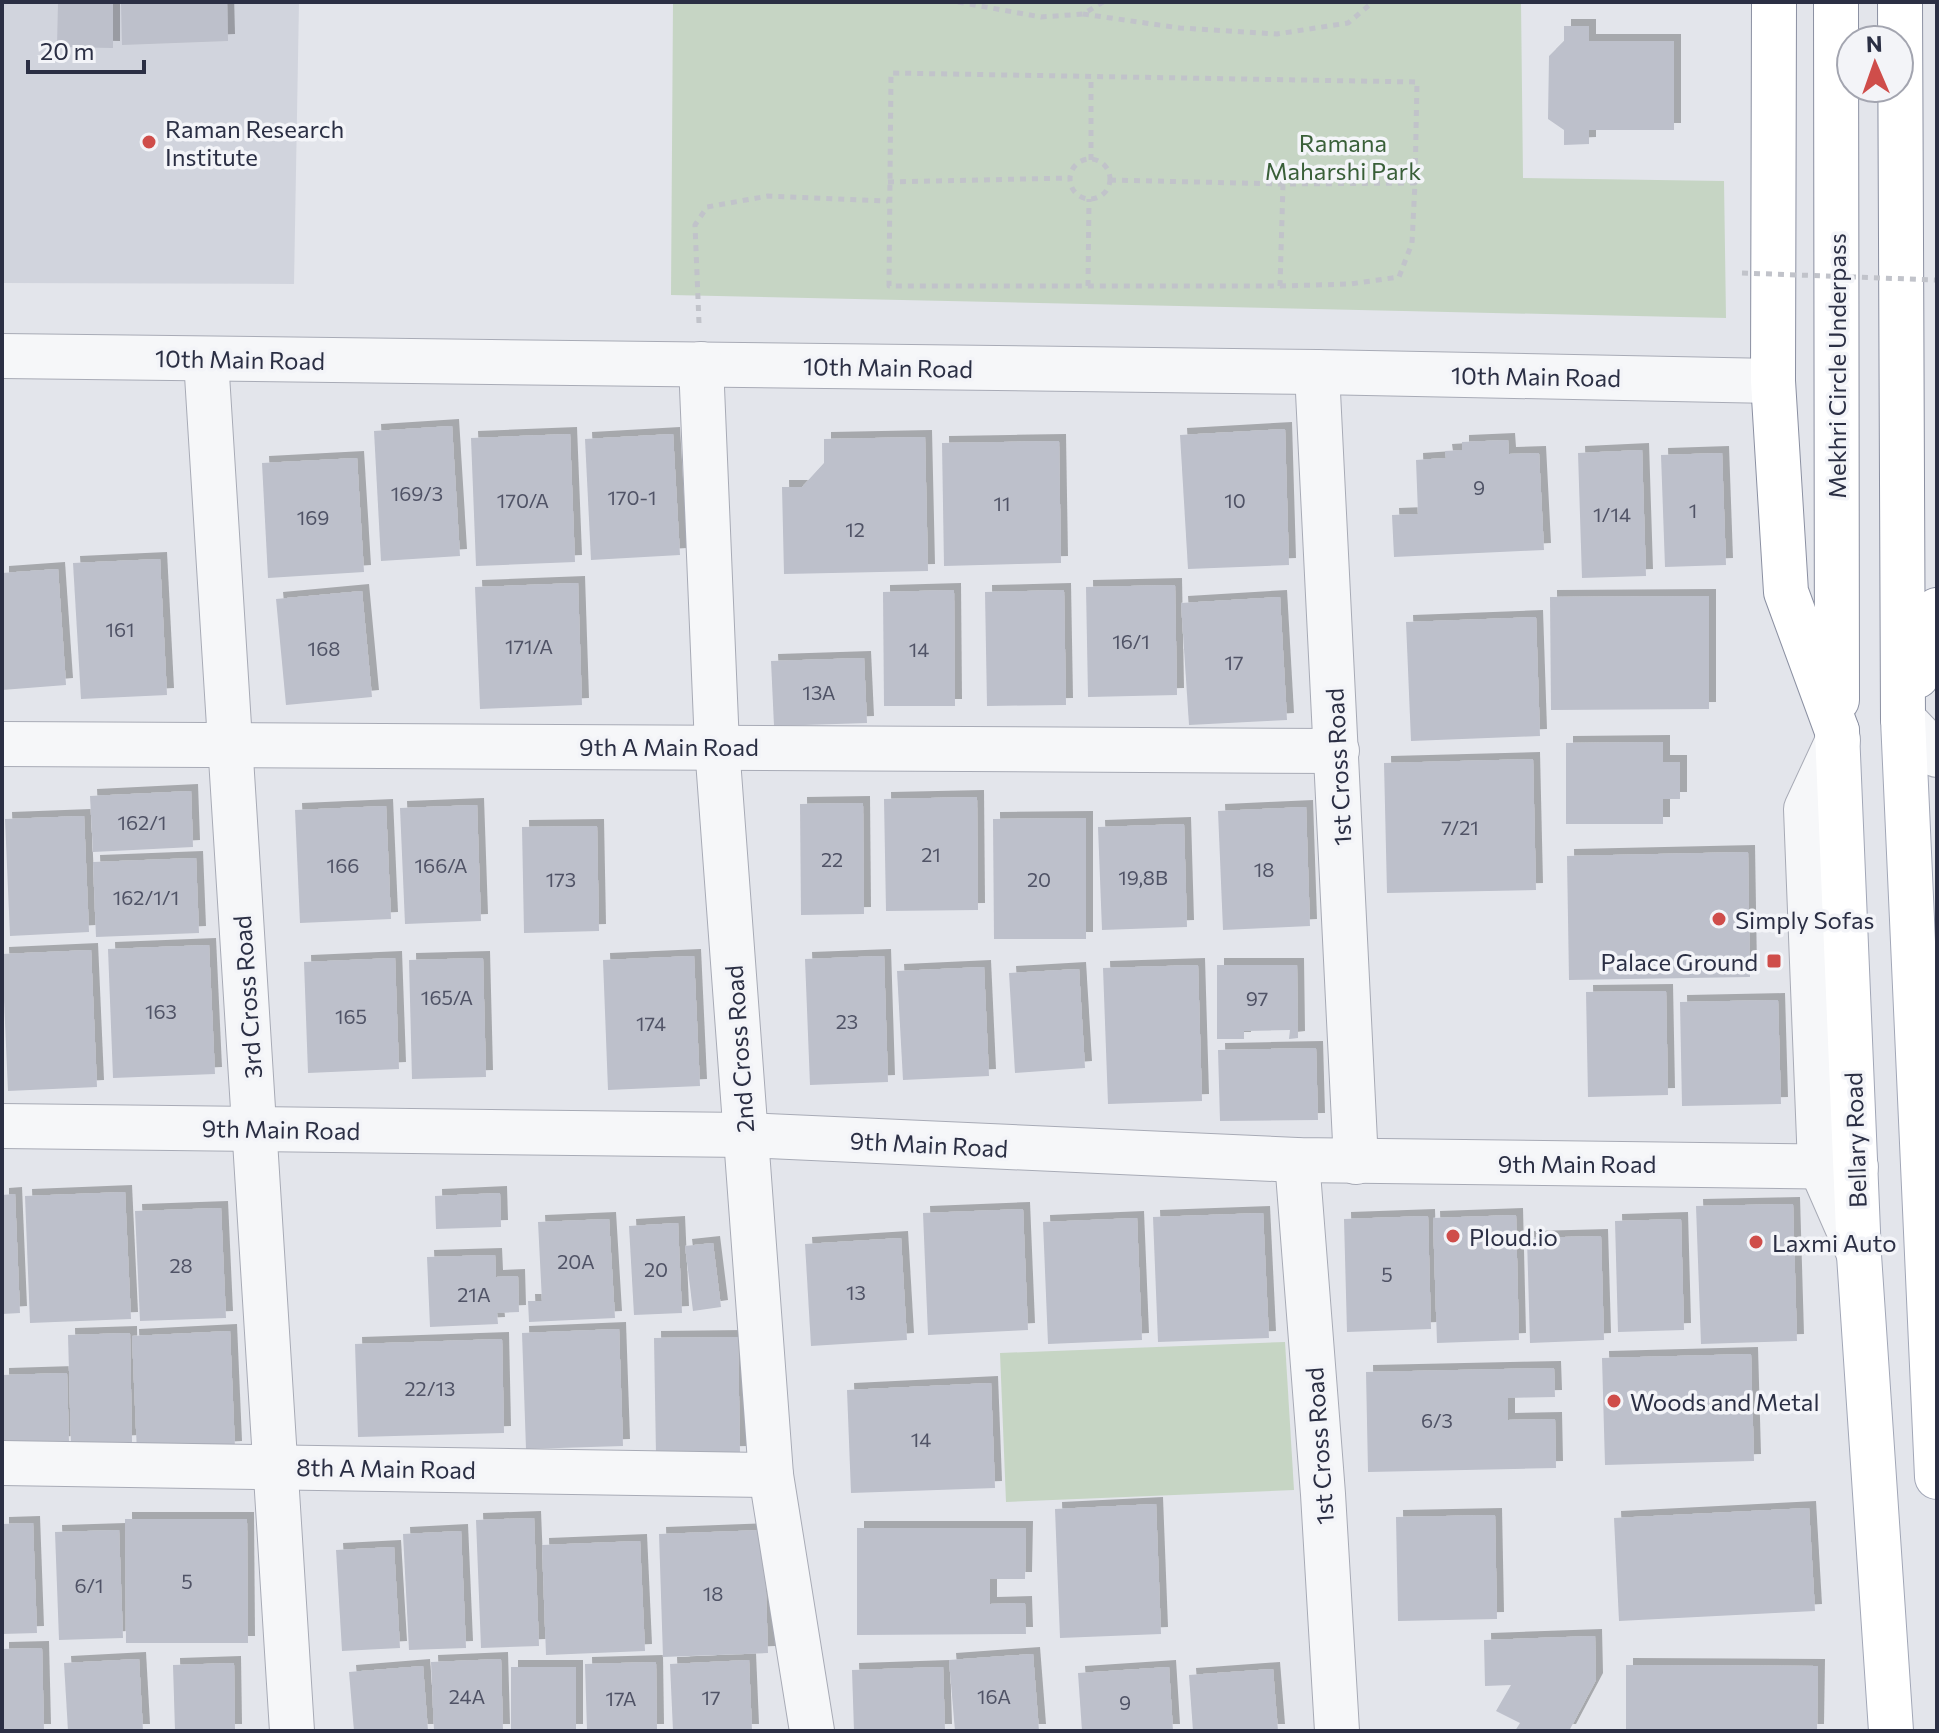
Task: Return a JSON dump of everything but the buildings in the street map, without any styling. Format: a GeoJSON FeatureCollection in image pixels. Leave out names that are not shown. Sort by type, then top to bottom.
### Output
{"type":"FeatureCollection","features":[{"type":"Feature","properties":{"kind":"main road"},"geometry":{"type":"LineString","coordinates":[[1774,2],[1773,381],[1786,592],[1837,735]]}},
{"type":"Feature","properties":{"kind":"main road","name":"Mekhri Circle Underpass"},"geometry":{"type":"LineString","coordinates":[[1836,2],[1837,735]]}},
{"type":"Feature","properties":{"kind":"main road"},"geometry":{"type":"LineString","coordinates":[[1900,2],[1903,719],[1924,1168],[1932,1225],[1937,1477]]}},
{"type":"Feature","properties":{"kind":"main road"},"geometry":{"type":"LineString","coordinates":[[1903,719],[1937,610]]}},
{"type":"Feature","properties":{"kind":"main road","name":"Bellary Road"},"geometry":{"type":"LineString","coordinates":[[1837,735],[1838,1166],[1859,1255],[1891,1731]]}},
{"type":"Feature","properties":{"kind":"street","name":"10th Main Road"},"geometry":{"type":"LineString","coordinates":[[2,356],[1317,372],[1773,381]]}},
{"type":"Feature","properties":{"kind":"street","name":"3rd Cross Road"},"geometry":{"type":"LineString","coordinates":[[206,359],[292,1731]]}},
{"type":"Feature","properties":{"kind":"street","name":"2nd Cross Road"},"geometry":{"type":"LineString","coordinates":[[701,364],[717,746],[771,1475],[812,1731]]}},
{"type":"Feature","properties":{"kind":"street","name":"1st Cross Road"},"geometry":{"type":"LineString","coordinates":[[1317,372],[1356,1162]]}},
{"type":"Feature","properties":{"kind":"street"},"geometry":{"type":"LineString","coordinates":[[1903,719],[1937,755]]}},
{"type":"Feature","properties":{"kind":"street","name":"9th A Main Road"},"geometry":{"type":"LineString","coordinates":[[2,744],[1337,751]]}},
{"type":"Feature","properties":{"kind":"street","name":"9th Main Road"},"geometry":{"type":"LineString","coordinates":[[2,1126],[745,1135],[1356,1162],[1838,1166]]}},
{"type":"Feature","properties":{"kind":"street"},"geometry":{"type":"LineString","coordinates":[[1924,1168],[1937,1126]]}},
{"type":"Feature","properties":{"kind":"street","name":"1st Cross Road"},"geometry":{"type":"LineString","coordinates":[[1297,1160],[1323,1494],[1337,1731]]}},
{"type":"Feature","properties":{"kind":"street","name":"8th A Main Road"},"geometry":{"type":"LineString","coordinates":[[2,1463],[771,1475]]}},
{"type":"Feature","properties":{"kind":"path"},"geometry":{"type":"LineString","coordinates":[[958,2],[1041,17],[1083,14],[1180,28],[1277,34],[1348,23],[1373,2]]}},
{"type":"Feature","properties":{"kind":"path"},"geometry":{"type":"LineString","coordinates":[[1083,14],[1103,2]]}},
{"type":"Feature","properties":{"kind":"path"},"geometry":{"type":"LineString","coordinates":[[891,73],[1417,82],[1412,243],[1399,277],[1350,284],[1280,286],[889,286],[888,182],[891,73]]}},
{"type":"Feature","properties":{"kind":"path"},"geometry":{"type":"LineString","coordinates":[[1091,76],[1091,160]]}},
{"type":"Feature","properties":{"kind":"path"},"geometry":{"type":"LineString","coordinates":[[1091,160],[1105,166],[1110,180],[1103,194],[1089,199],[1075,193],[1070,178],[1077,165],[1091,160]]}},
{"type":"Feature","properties":{"kind":"path"},"geometry":{"type":"LineString","coordinates":[[888,182],[1070,178]]}},
{"type":"Feature","properties":{"kind":"path"},"geometry":{"type":"LineString","coordinates":[[1110,180],[1415,183]]}},
{"type":"Feature","properties":{"kind":"path"},"geometry":{"type":"LineString","coordinates":[[1280,286],[1283,184]]}},
{"type":"Feature","properties":{"kind":"path"},"geometry":{"type":"LineString","coordinates":[[701,364],[695,225],[707,207],[768,196],[888,201]]}},
{"type":"Feature","properties":{"kind":"path"},"geometry":{"type":"LineString","coordinates":[[1088,286],[1089,199]]}},
{"type":"Feature","properties":{"kind":"path"},"geometry":{"type":"LineString","coordinates":[[1742,273],[1937,280]]}},
{"type":"Feature","properties":{"kind":"shaded area","name":"Raman Research Institute"},"geometry":{"type":"Polygon","coordinates":[[[2,2],[299,2],[294,284],[2,283],[2,2]]]}},
{"type":"Feature","properties":{"kind":"green space","name":"Ramana Maharshi Park"},"geometry":{"type":"Polygon","coordinates":[[[673,2],[1521,2],[1523,178],[1724,181],[1726,318],[671,295],[673,2]]]}},
{"type":"Feature","properties":{"kind":"green space"},"geometry":{"type":"Polygon","coordinates":[[[1285,1342],[1294,1490],[1006,1502],[1000,1353],[1285,1342]]]}},
{"type":"Feature","properties":{"kind":"place","name":"Raman Research Institute"},"geometry":{"type":"Point","coordinates":[149,142]}},
{"type":"Feature","properties":{"kind":"place","name":"Simply Sofas"},"geometry":{"type":"Point","coordinates":[1719,919]}},
{"type":"Feature","properties":{"kind":"place","name":"Palace Ground"},"geometry":{"type":"Point","coordinates":[1774,961]}},
{"type":"Feature","properties":{"kind":"place","name":"Ploud.io"},"geometry":{"type":"Point","coordinates":[1453,1236]}},
{"type":"Feature","properties":{"kind":"place","name":"Laxmi Auto"},"geometry":{"type":"Point","coordinates":[1756,1242]}},
{"type":"Feature","properties":{"kind":"place","name":"Woods and Metal"},"geometry":{"type":"Point","coordinates":[1614,1401]}}]}
